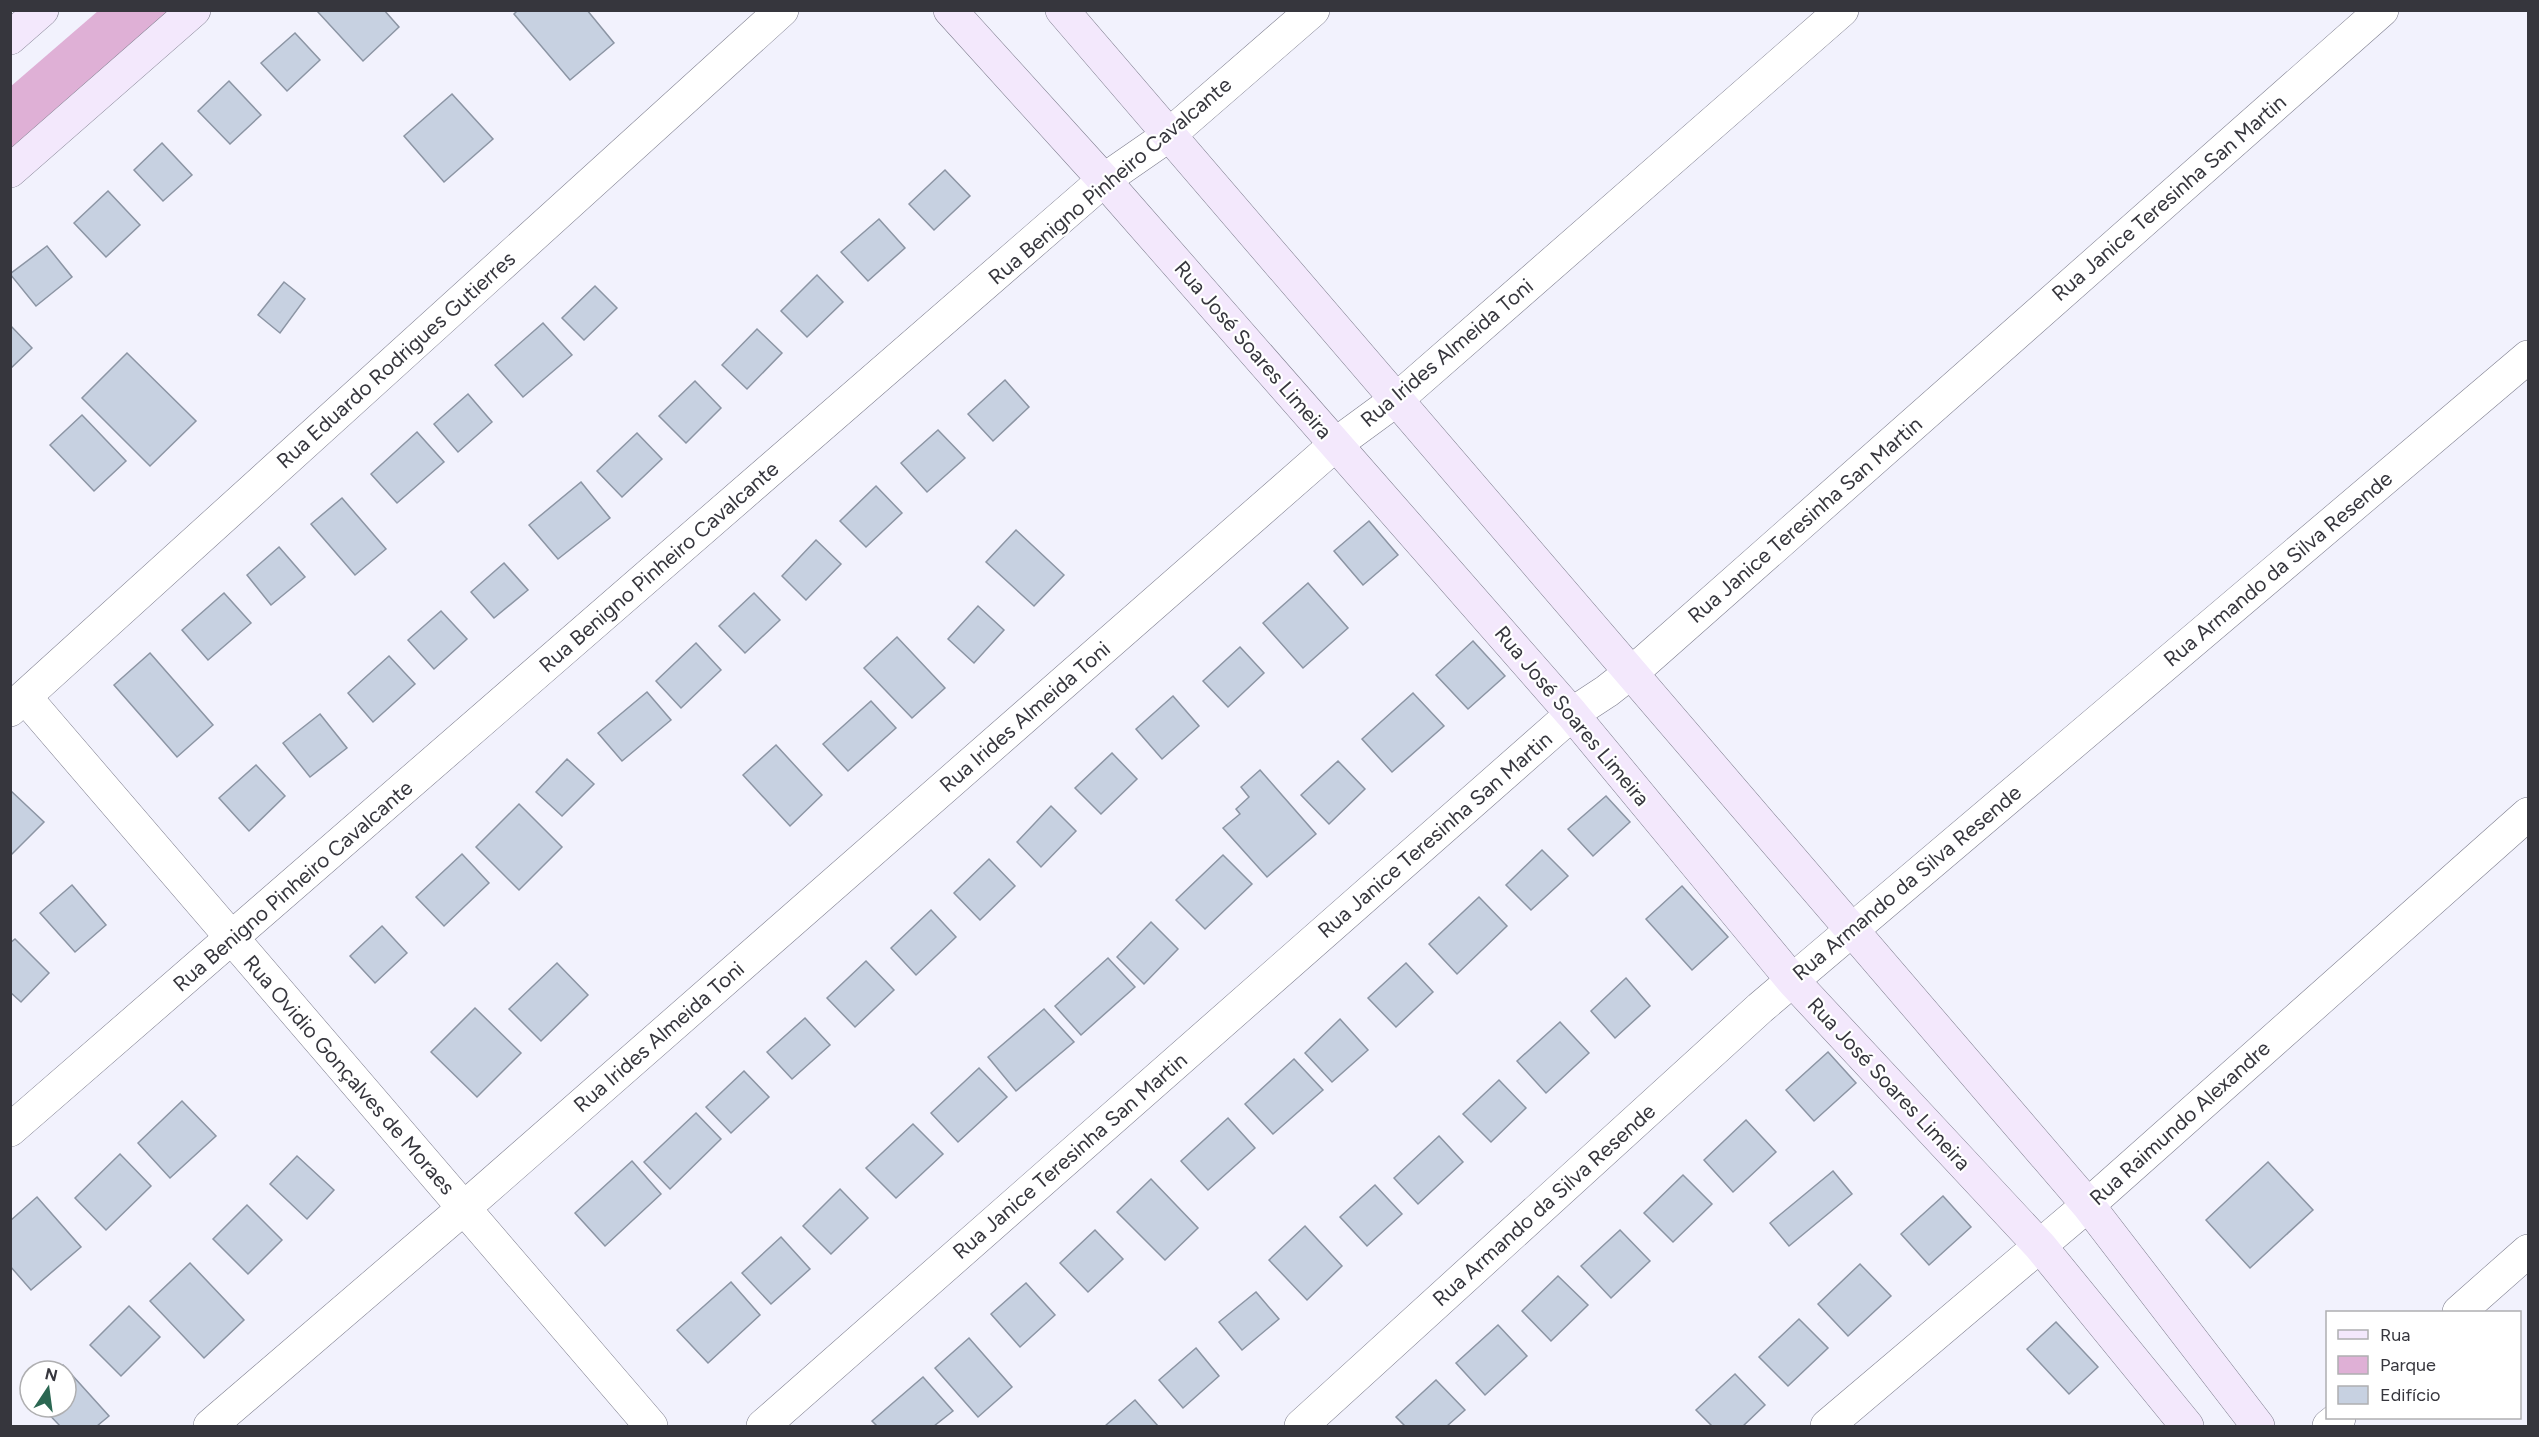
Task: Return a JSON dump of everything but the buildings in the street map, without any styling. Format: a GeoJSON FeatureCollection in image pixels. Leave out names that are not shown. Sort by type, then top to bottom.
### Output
{"type":"FeatureCollection","features":[{"type":"Feature","properties":{"kind":"street"},"geometry":{"type":"LineString","coordinates":[[10,38],[42,10]]}},
{"type":"Feature","properties":{"kind":"street"},"geometry":{"type":"LineString","coordinates":[[10,171],[194,10]]}},
{"type":"Feature","properties":{"kind":"street","name":"Rua Eduardo Rodrigues Gutierres"},"geometry":{"type":"LineString","coordinates":[[18,703],[782,10]]}},
{"type":"Feature","properties":{"kind":"street","name":"Rua José Soares Limeira"},"geometry":{"type":"LineString","coordinates":[[950,10],[1104,180],[1572,714],[1793,981],[2040,1246],[2187,1426]]}},
{"type":"Feature","properties":{"kind":"street"},"geometry":{"type":"LineString","coordinates":[[1062,10],[2088,1205],[2258,1426]]}},
{"type":"Feature","properties":{"kind":"street","name":"Rua Benigno Pinheiro Cavalcante"},"geometry":{"type":"LineString","coordinates":[[10,1130],[1104,180],[1169,135],[1312,10]]}},
{"type":"Feature","properties":{"kind":"street","name":"Rua Irides Almeida Toni"},"geometry":{"type":"LineString","coordinates":[[210,1426],[464,1208],[1336,444],[1396,400],[1842,10]]}},
{"type":"Feature","properties":{"kind":"street","name":"Rua Janice Teresinha San Martin"},"geometry":{"type":"LineString","coordinates":[[763,1426],[1572,714],[1631,673],[2382,10]]}},
{"type":"Feature","properties":{"kind":"street","name":"Rua Armando da Silva Resende"},"geometry":{"type":"LineString","coordinates":[[1301,1426],[1760,1008],[2529,357]]}},
{"type":"Feature","properties":{"kind":"street","name":"Rua Ovidio Gonçalves de Moraes"},"geometry":{"type":"LineString","coordinates":[[18,703],[232,939],[651,1426]]}},
{"type":"Feature","properties":{"kind":"street","name":"Rua Raimundo Alexandre"},"geometry":{"type":"LineString","coordinates":[[1827,1426],[2088,1205],[2529,814]]}},
{"type":"Feature","properties":{"kind":"street"},"geometry":{"type":"LineString","coordinates":[[2460,1311],[2529,1251]]}},
{"type":"Feature","properties":{"kind":"green space"},"geometry":{"type":"Polygon","coordinates":[[[98,11],[182,11],[11,158],[10,87],[98,11]]]}}]}
